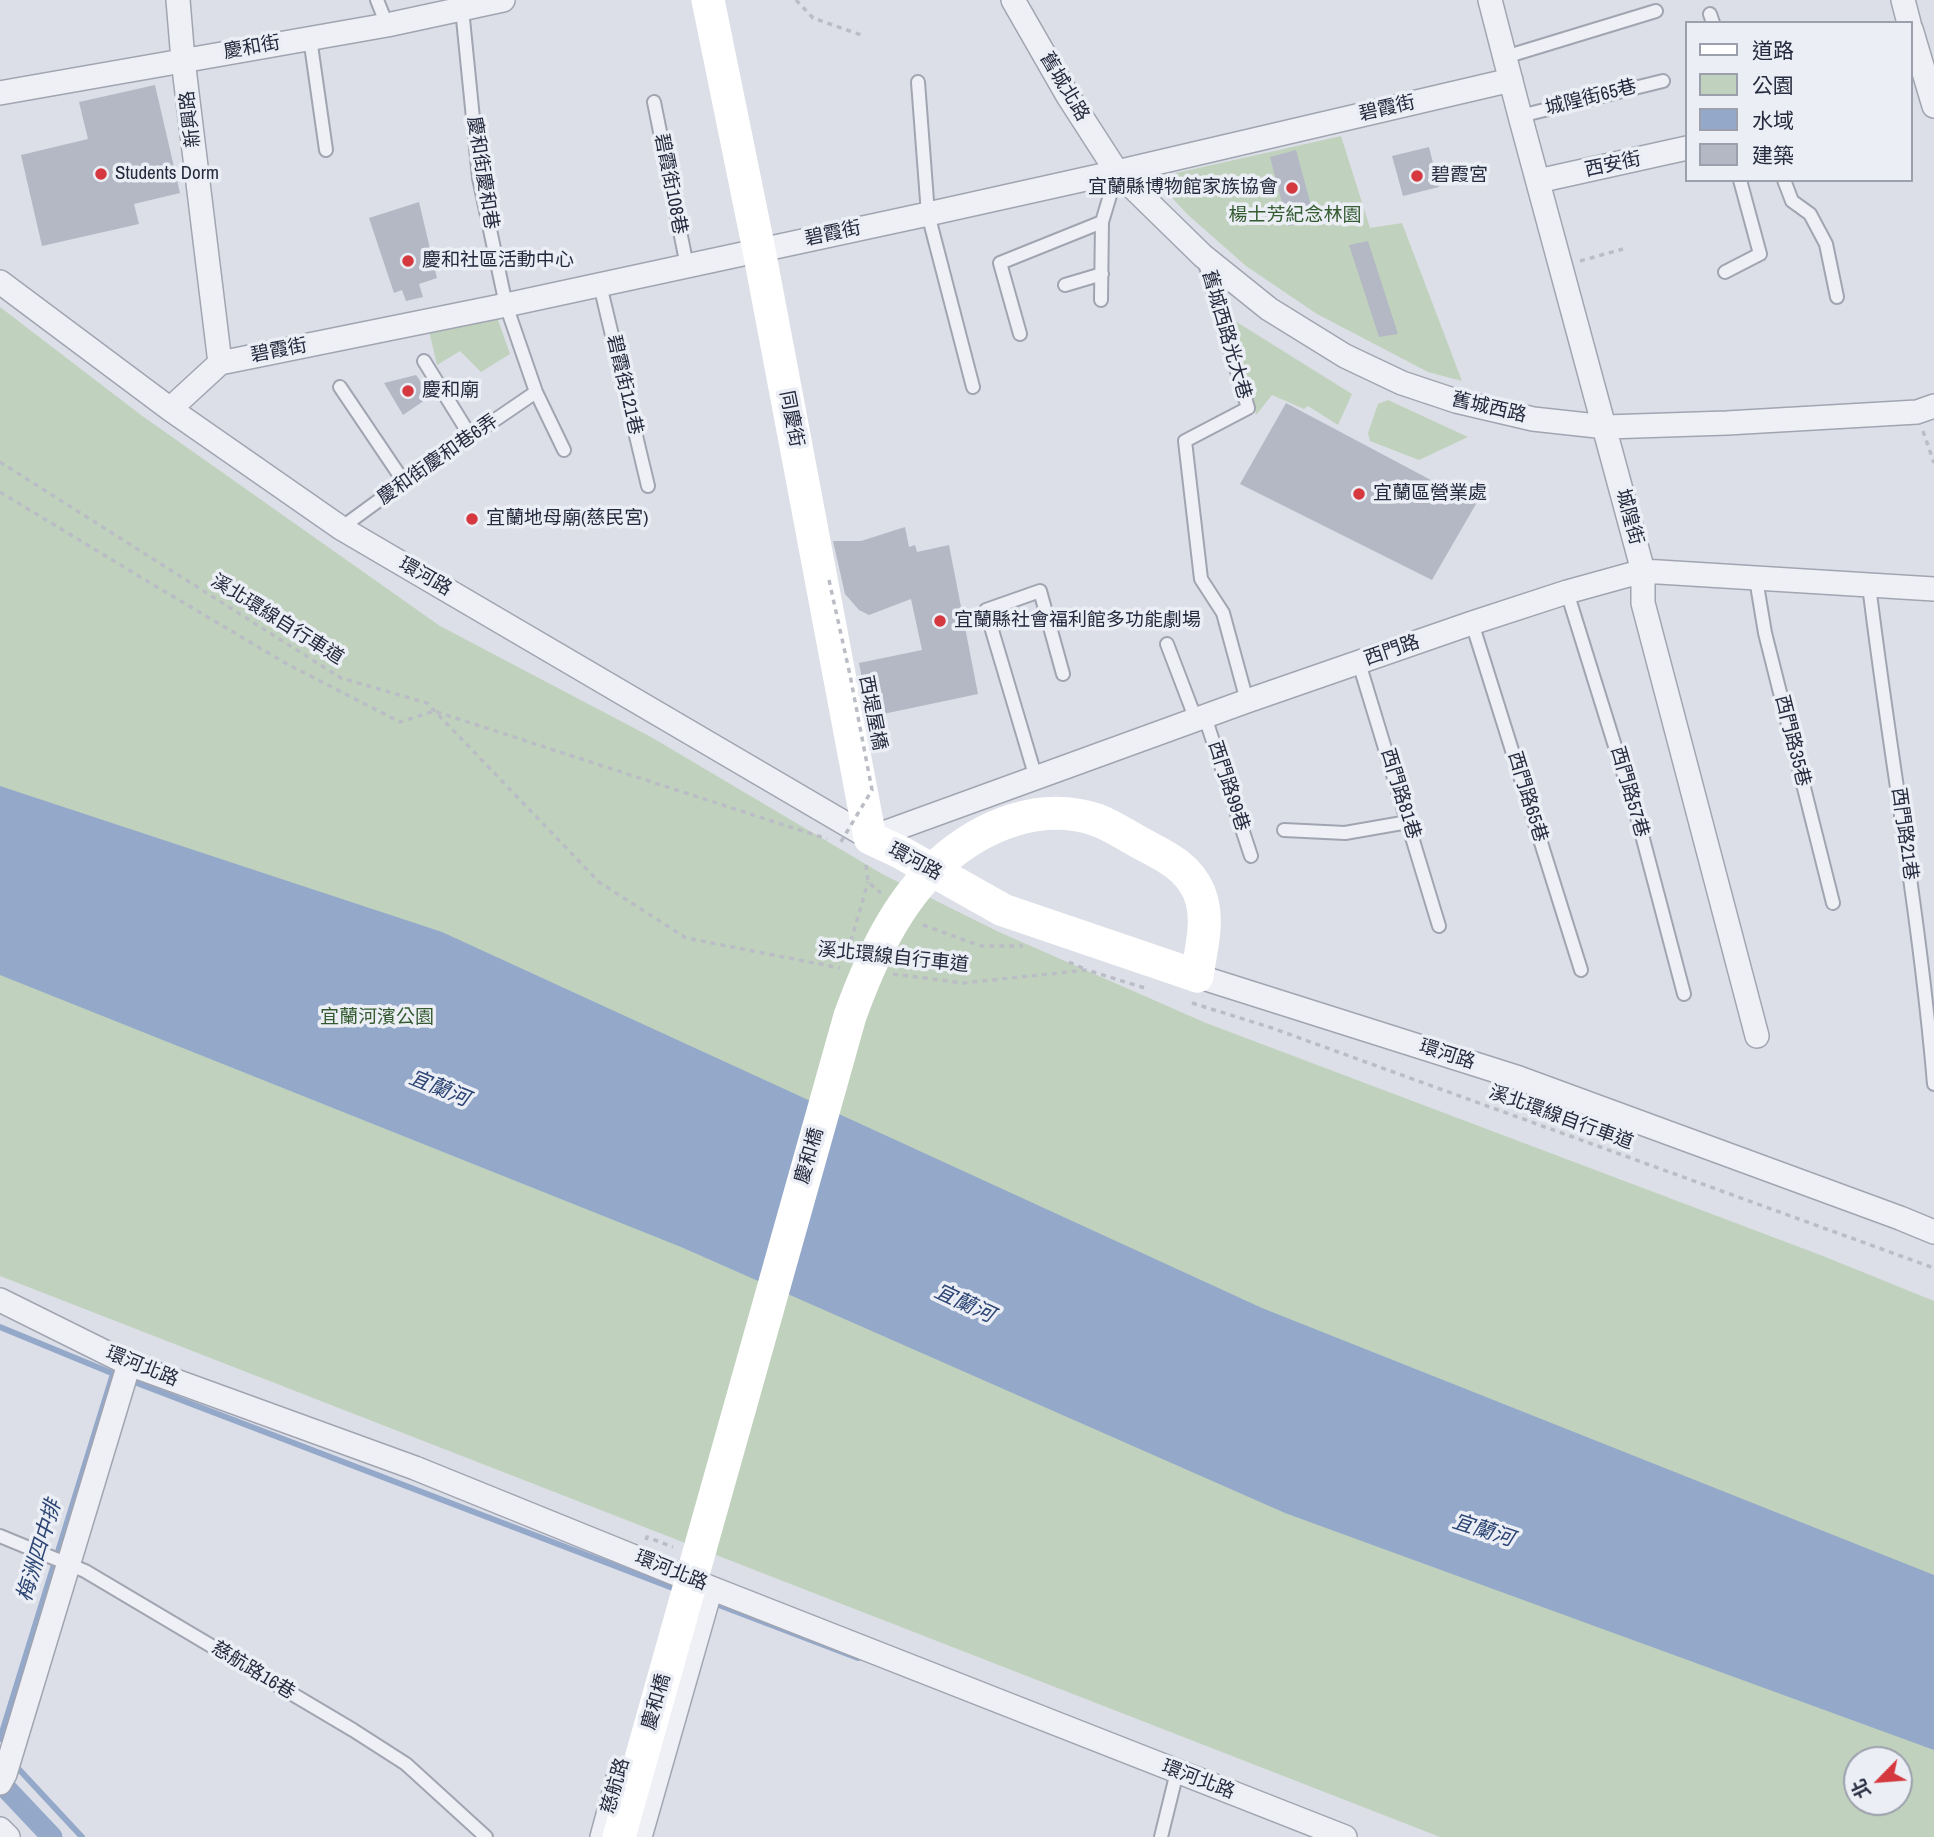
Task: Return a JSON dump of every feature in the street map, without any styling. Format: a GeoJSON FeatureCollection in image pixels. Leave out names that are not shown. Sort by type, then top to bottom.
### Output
{"type":"FeatureCollection","features":[{"type":"Feature","properties":{"kind":"street","name":"新興路"},"geometry":{"type":"LineString","coordinates":[[178,0],[220,363]]}},
{"type":"Feature","properties":{"kind":"street","name":"慶和街"},"geometry":{"type":"LineString","coordinates":[[0,93],[387,25],[503,0]]}},
{"type":"Feature","properties":{"kind":"street","name":"同慶街"},"geometry":{"type":"LineString","coordinates":[[708,0],[759,250],[856,848]]}},
{"type":"Feature","properties":{"kind":"street","name":"舊城北路"},"geometry":{"type":"LineString","coordinates":[[1013,0],[1068,96],[1117,172]]}},
{"type":"Feature","properties":{"kind":"street","name":"城隍街"},"geometry":{"type":"LineString","coordinates":[[1490,0],[1643,571],[1643,603],[1757,1036]]}},
{"type":"Feature","properties":{"kind":"street"},"geometry":{"type":"LineString","coordinates":[[1903,0],[1908,21]]}},
{"type":"Feature","properties":{"kind":"street"},"geometry":{"type":"LineString","coordinates":[[1913,37],[1927,96]]}},
{"type":"Feature","properties":{"kind":"street","name":"碧霞街"},"geometry":{"type":"LineString","coordinates":[[220,363],[506,305],[928,214],[1511,80]]}},
{"type":"Feature","properties":{"kind":"street","name":"西安街"},"geometry":{"type":"LineString","coordinates":[[1538,181],[1686,148]]}},
{"type":"Feature","properties":{"kind":"street","name":"舊城西路"},"geometry":{"type":"LineString","coordinates":[[1117,172],[1203,256],[1269,309],[1345,356],[1402,383],[1456,401],[1520,416],[1605,427],[1727,423],[1925,409]]}},
{"type":"Feature","properties":{"kind":"street","name":"環河路"},"geometry":{"type":"LineString","coordinates":[[0,282],[170,409],[341,528],[856,848],[900,852],[1003,910],[1195,989],[1519,1078],[1934,1232]]}},
{"type":"Feature","properties":{"kind":"street"},"geometry":{"type":"LineString","coordinates":[[170,409],[220,363]]}},
{"type":"Feature","properties":{"kind":"street","name":"西門路"},"geometry":{"type":"LineString","coordinates":[[856,848],[1036,778],[1247,701],[1567,592],[1643,571],[1934,589]]}},
{"type":"Feature","properties":{"kind":"street","name":"慶和橋"},"geometry":{"type":"LineString","coordinates":[[619,1837],[850,1016],[876,954],[909,897],[924,878],[942,862],[997,826],[1031,815],[1058,813],[1084,816],[1099,821],[1175,861],[1191,878],[1199,892],[1205,925],[1195,989]]}},
{"type":"Feature","properties":{"kind":"street","name":"環河北路"},"geometry":{"type":"LineString","coordinates":[[0,1300],[129,1364],[415,1468],[711,1588],[1345,1837]]}},
{"type":"Feature","properties":{"kind":"street"},"geometry":{"type":"LineString","coordinates":[[0,1783],[129,1364]]}},
{"type":"Feature","properties":{"kind":"street","name":"慈航路"},"geometry":{"type":"LineString","coordinates":[[602,1837],[677,1573]]}},
{"type":"Feature","properties":{"kind":"street","name":"慈航路"},"geometry":{"type":"LineString","coordinates":[[640,1837],[711,1588]]}},
{"type":"Feature","properties":{"kind":"street"},"geometry":{"type":"LineString","coordinates":[[0,1829],[8,1837]]}},
{"type":"Feature","properties":{"kind":"lane"},"geometry":{"type":"LineString","coordinates":[[377,0],[387,25]]}},
{"type":"Feature","properties":{"kind":"lane","name":"慶和街慶和巷"},"geometry":{"type":"LineString","coordinates":[[462,9],[479,178],[506,305],[536,393],[564,450]]}},
{"type":"Feature","properties":{"kind":"lane"},"geometry":{"type":"LineString","coordinates":[[1505,57],[1656,11]]}},
{"type":"Feature","properties":{"kind":"lane"},"geometry":{"type":"LineString","coordinates":[[310,38],[326,150]]}},
{"type":"Feature","properties":{"kind":"lane","name":"城隍街65巷"},"geometry":{"type":"LineString","coordinates":[[1520,116],[1663,81]]}},
{"type":"Feature","properties":{"kind":"lane"},"geometry":{"type":"LineString","coordinates":[[918,82],[928,214],[973,387]]}},
{"type":"Feature","properties":{"kind":"lane","name":"碧霞街108巷"},"geometry":{"type":"LineString","coordinates":[[654,102],[687,266]]}},
{"type":"Feature","properties":{"kind":"lane"},"geometry":{"type":"LineString","coordinates":[[1101,300],[1102,222],[1117,172]]}},
{"type":"Feature","properties":{"kind":"lane"},"geometry":{"type":"LineString","coordinates":[[1725,272],[1760,254],[1741,182]]}},
{"type":"Feature","properties":{"kind":"lane"},"geometry":{"type":"LineString","coordinates":[[1785,182],[1792,201],[1810,214],[1826,244],[1837,297]]}},
{"type":"Feature","properties":{"kind":"lane"},"geometry":{"type":"LineString","coordinates":[[1020,334],[1000,263],[1102,222]]}},
{"type":"Feature","properties":{"kind":"lane","name":"舊城西路光大巷"},"geometry":{"type":"LineString","coordinates":[[1203,256],[1248,408],[1185,441],[1201,579],[1223,613],[1247,701]]}},
{"type":"Feature","properties":{"kind":"lane"},"geometry":{"type":"LineString","coordinates":[[1065,285],[1102,274]]}},
{"type":"Feature","properties":{"kind":"lane","name":"碧霞街121巷"},"geometry":{"type":"LineString","coordinates":[[600,285],[648,486]]}},
{"type":"Feature","properties":{"kind":"lane"},"geometry":{"type":"LineString","coordinates":[[424,361],[471,437]]}},
{"type":"Feature","properties":{"kind":"lane"},"geometry":{"type":"LineString","coordinates":[[340,387],[404,482]]}},
{"type":"Feature","properties":{"kind":"lane","name":"慶和街慶和巷6弄"},"geometry":{"type":"LineString","coordinates":[[341,528],[536,393]]}},
{"type":"Feature","properties":{"kind":"lane","name":"西門路35巷"},"geometry":{"type":"LineString","coordinates":[[1756,579],[1765,633],[1833,903]]}},
{"type":"Feature","properties":{"kind":"lane","name":"西門路21巷"},"geometry":{"type":"LineString","coordinates":[[1869,585],[1933,1051],[1934,1084]]}},
{"type":"Feature","properties":{"kind":"lane"},"geometry":{"type":"LineString","coordinates":[[1036,778],[986,610],[1040,591],[1063,674]]}},
{"type":"Feature","properties":{"kind":"lane","name":"西門路57巷"},"geometry":{"type":"LineString","coordinates":[[1567,592],[1638,820],[1684,994]]}},
{"type":"Feature","properties":{"kind":"lane","name":"西門路65巷"},"geometry":{"type":"LineString","coordinates":[[1472,624],[1581,970]]}},
{"type":"Feature","properties":{"kind":"lane","name":"西門路99巷"},"geometry":{"type":"LineString","coordinates":[[1167,643],[1201,718],[1251,856]]}},
{"type":"Feature","properties":{"kind":"lane","name":"西門路81巷"},"geometry":{"type":"LineString","coordinates":[[1359,663],[1439,926]]}},
{"type":"Feature","properties":{"kind":"lane"},"geometry":{"type":"LineString","coordinates":[[1284,830],[1345,833],[1408,822]]}},
{"type":"Feature","properties":{"kind":"lane","name":"慈航路16巷"},"geometry":{"type":"LineString","coordinates":[[0,1536],[85,1571],[353,1730],[406,1764],[486,1837]]}},
{"type":"Feature","properties":{"kind":"lane"},"geometry":{"type":"LineString","coordinates":[[1161,1837],[1177,1772]]}},
{"type":"Feature","properties":{"kind":"path"},"geometry":{"type":"LineString","coordinates":[[796,0],[813,18],[864,36]]}},
{"type":"Feature","properties":{"kind":"path"},"geometry":{"type":"LineString","coordinates":[[1562,267],[1623,249]]}},
{"type":"Feature","properties":{"kind":"path"},"geometry":{"type":"LineString","coordinates":[[1925,409],[1934,463]]}},
{"type":"Feature","properties":{"kind":"path","name":"溪北環線自行車道"},"geometry":{"type":"LineString","coordinates":[[0,462],[341,678],[427,703],[599,882],[686,938],[840,968]]}},
{"type":"Feature","properties":{"kind":"path"},"geometry":{"type":"LineString","coordinates":[[0,492],[287,664],[400,722],[434,711],[856,848],[868,882],[886,898]]}},
{"type":"Feature","properties":{"kind":"path","name":"西堤屋橋"},"geometry":{"type":"LineString","coordinates":[[829,580],[872,790],[856,848]]}},
{"type":"Feature","properties":{"kind":"path"},"geometry":{"type":"LineString","coordinates":[[913,921],[981,946],[1032,946]]}},
{"type":"Feature","properties":{"kind":"path"},"geometry":{"type":"LineString","coordinates":[[1065,960],[1087,970]]}},
{"type":"Feature","properties":{"kind":"path","name":"溪北環線自行車道"},"geometry":{"type":"LineString","coordinates":[[881,973],[963,983],[1087,970],[1153,991]]}},
{"type":"Feature","properties":{"kind":"path","name":"溪北環線自行車道"},"geometry":{"type":"LineString","coordinates":[[1195,989],[1272,1028],[1934,1268]]}},
{"type":"Feature","properties":{"kind":"green space","name":"楊士芳紀念林園"},"geometry":{"type":"Polygon","coordinates":[[[1341,136],[1370,228],[1402,223],[1462,381],[1428,372],[1317,314],[1246,266],[1187,214],[1154,178],[1341,136]]]}},
{"type":"Feature","properties":{"kind":"green space","name":"宜蘭河濱公園"},"geometry":{"type":"Polygon","coordinates":[[[0,307],[141,415],[440,626],[651,737],[884,875],[999,932],[1206,1023],[1823,1256],[1934,1301],[1934,1837],[1440,1837],[0,1276],[0,307]]]}},
{"type":"Feature","properties":{"kind":"green space"},"geometry":{"type":"Polygon","coordinates":[[[496,314],[510,354],[481,372],[460,351],[437,365],[429,331],[496,314]]]}},
{"type":"Feature","properties":{"kind":"green space"},"geometry":{"type":"Polygon","coordinates":[[[1227,316],[1352,394],[1338,425],[1308,406],[1304,409],[1272,395],[1256,415],[1227,316]]]}},
{"type":"Feature","properties":{"kind":"green space"},"geometry":{"type":"Polygon","coordinates":[[[1388,400],[1468,437],[1419,460],[1370,441],[1368,433],[1378,404],[1388,400]]]}},
{"type":"Feature","properties":{"kind":"water","name":"宜蘭河"},"geometry":{"type":"Polygon","coordinates":[[[0,786],[442,932],[1262,1308],[1934,1575],[1934,1750],[1285,1513],[681,1247],[0,975],[0,786]]]}},
{"type":"Feature","properties":{"kind":"building","name":"Students Dorm"},"geometry":{"type":"Polygon","coordinates":[[[155,85],[180,193],[134,204],[139,224],[42,246],[21,155],[88,139],[79,102],[155,85]]]}},
{"type":"Feature","properties":{"kind":"building","name":"碧霞宮"},"geometry":{"type":"Polygon","coordinates":[[[1429,147],[1439,187],[1403,196],[1392,156],[1429,147]]]}},
{"type":"Feature","properties":{"kind":"building","name":"宜蘭縣博物館家族協會"},"geometry":{"type":"Polygon","coordinates":[[[1296,150],[1315,220],[1288,226],[1270,157],[1296,150]]]}},
{"type":"Feature","properties":{"kind":"building","name":"慶和社區活動中心"},"geometry":{"type":"Polygon","coordinates":[[[419,202],[437,278],[419,284],[423,297],[406,301],[402,290],[394,293],[369,218],[419,202]]]}},
{"type":"Feature","properties":{"kind":"building","name":"楊士芳紀念林園"},"geometry":{"type":"Polygon","coordinates":[[[1368,241],[1398,334],[1379,337],[1349,245],[1368,241]]]}},
{"type":"Feature","properties":{"kind":"building","name":"慶和廟"},"geometry":{"type":"Polygon","coordinates":[[[416,375],[431,396],[403,415],[384,383],[416,375]]]}},
{"type":"Feature","properties":{"kind":"building","name":"宜蘭區營業處"},"geometry":{"type":"Polygon","coordinates":[[[1286,403],[1476,504],[1432,580],[1240,484],[1286,403]]]}},
{"type":"Feature","properties":{"kind":"building","name":"宜蘭縣社會福利館多功能劇場"},"geometry":{"type":"Polygon","coordinates":[[[905,527],[909,547],[915,545],[917,552],[949,545],[978,694],[869,717],[859,663],[922,650],[911,599],[869,615],[859,610],[845,594],[833,541],[861,541],[905,527]]]}},
{"type":"Feature","properties":{"kind":"waterway"},"geometry":{"type":"LineString","coordinates":[[0,1327],[119,1376]]}},
{"type":"Feature","properties":{"kind":"waterway","name":"梅洲四中排"},"geometry":{"type":"LineString","coordinates":[[0,1739],[113,1374]]}},
{"type":"Feature","properties":{"kind":"waterway"},"geometry":{"type":"LineString","coordinates":[[129,1380],[678,1590]]}},
{"type":"Feature","properties":{"kind":"waterway"},"geometry":{"type":"LineString","coordinates":[[711,1602],[858,1658]]}},
{"type":"Feature","properties":{"kind":"waterway","name":"梅洲四中排"},"geometry":{"type":"LineString","coordinates":[[14,1764],[82,1837]]}},
{"type":"Feature","properties":{"kind":"waterway"},"geometry":{"type":"LineString","coordinates":[[0,1782],[52,1837]]}},
{"type":"Feature","properties":{"kind":"place","name":"Students Dorm"},"geometry":{"type":"Point","coordinates":[101,174]}},
{"type":"Feature","properties":{"kind":"place","name":"碧霞宮"},"geometry":{"type":"Point","coordinates":[1417,176]}},
{"type":"Feature","properties":{"kind":"place","name":"宜蘭縣博物館家族協會"},"geometry":{"type":"Point","coordinates":[1292,188]}},
{"type":"Feature","properties":{"kind":"place","name":"慶和社區活動中心"},"geometry":{"type":"Point","coordinates":[408,261]}},
{"type":"Feature","properties":{"kind":"place","name":"慶和廟"},"geometry":{"type":"Point","coordinates":[408,391]}},
{"type":"Feature","properties":{"kind":"place","name":"宜蘭區營業處"},"geometry":{"type":"Point","coordinates":[1359,494]}},
{"type":"Feature","properties":{"kind":"place","name":"宜蘭地母廟(慈民宮)"},"geometry":{"type":"Point","coordinates":[472,519]}},
{"type":"Feature","properties":{"kind":"place","name":"宜蘭縣社會福利館多功能劇場"},"geometry":{"type":"Point","coordinates":[940,621]}}]}
